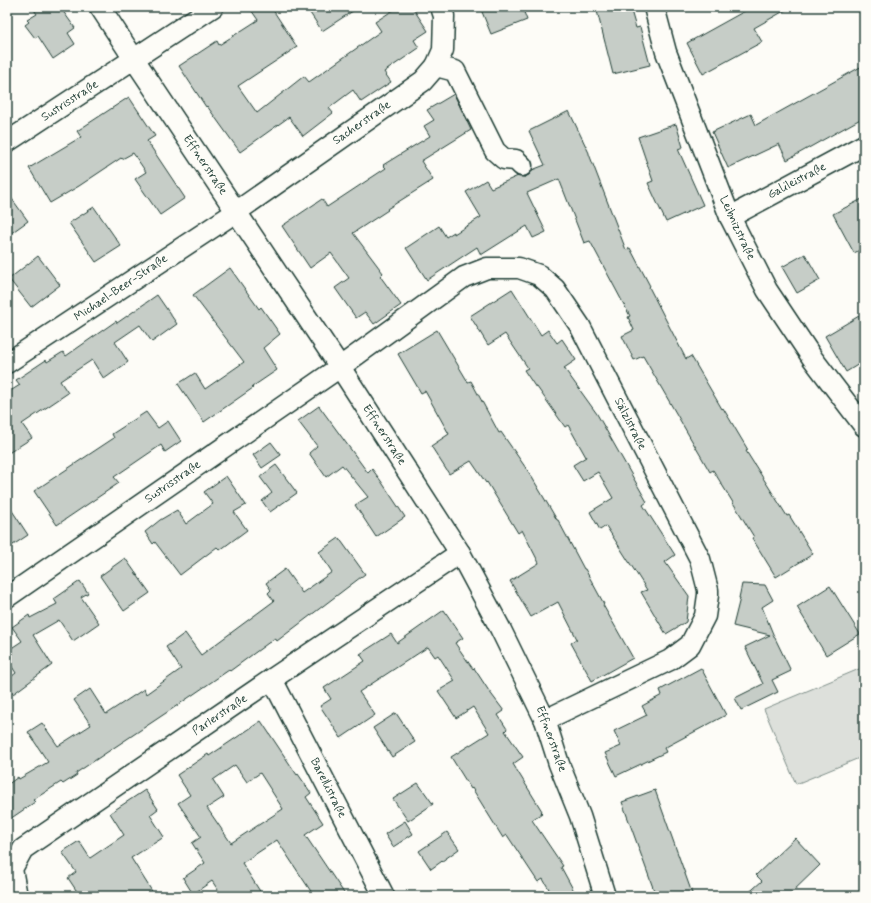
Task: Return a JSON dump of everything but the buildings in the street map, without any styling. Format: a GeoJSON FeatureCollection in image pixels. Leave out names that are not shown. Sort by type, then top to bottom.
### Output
{"type":"FeatureCollection","features":[{"type":"Feature","properties":{"kind":"street","name":"Effnerstraße"},"geometry":{"type":"LineString","coordinates":[[100,7],[340,366],[460,553],[500,628],[545,720],[580,816],[604,896]]}},
{"type":"Feature","properties":{"kind":"street","name":"Sustrisstraße"},"geometry":{"type":"LineString","coordinates":[[7,142],[213,7]]}},
{"type":"Feature","properties":{"kind":"street","name":"Sacherstraße"},"geometry":{"type":"LineString","coordinates":[[236,212],[423,81],[436,66],[442,50],[444,16],[441,7]]}},
{"type":"Feature","properties":{"kind":"street","name":"Leibnizstraße"},"geometry":{"type":"LineString","coordinates":[[654,7],[666,52],[730,217],[768,290],[813,359],[863,422]]}},
{"type":"Feature","properties":{"kind":"street"},"geometry":{"type":"LineString","coordinates":[[436,66],[455,71],[495,151],[504,159],[516,160],[522,166]]}},
{"type":"Feature","properties":{"kind":"street","name":"Galileistraße"},"geometry":{"type":"LineString","coordinates":[[730,217],[864,145]]}},
{"type":"Feature","properties":{"kind":"street","name":"Michael-Beer-Straße"},"geometry":{"type":"LineString","coordinates":[[7,364],[236,212]]}},
{"type":"Feature","properties":{"kind":"street","name":"Sälzlstraße"},"geometry":{"type":"LineString","coordinates":[[340,366],[464,277],[487,268],[519,268],[539,275],[555,289],[580,326],[700,559],[708,590],[705,616],[690,645],[670,660],[545,720]]}},
{"type":"Feature","properties":{"kind":"street","name":"Sustrisstraße"},"geometry":{"type":"LineString","coordinates":[[7,597],[340,366]]}},
{"type":"Feature","properties":{"kind":"street","name":"Parlerstraße"},"geometry":{"type":"LineString","coordinates":[[17,896],[12,869],[23,849],[460,553]]}},
{"type":"Feature","properties":{"kind":"street","name":"Barellistraße"},"geometry":{"type":"LineString","coordinates":[[272,679],[384,896]]}},
{"type":"Feature","properties":{"kind":"shaded area"},"geometry":{"type":"Polygon","coordinates":[[[864,667],[864,756],[796,784],[764,709],[864,667]]]}}]}
